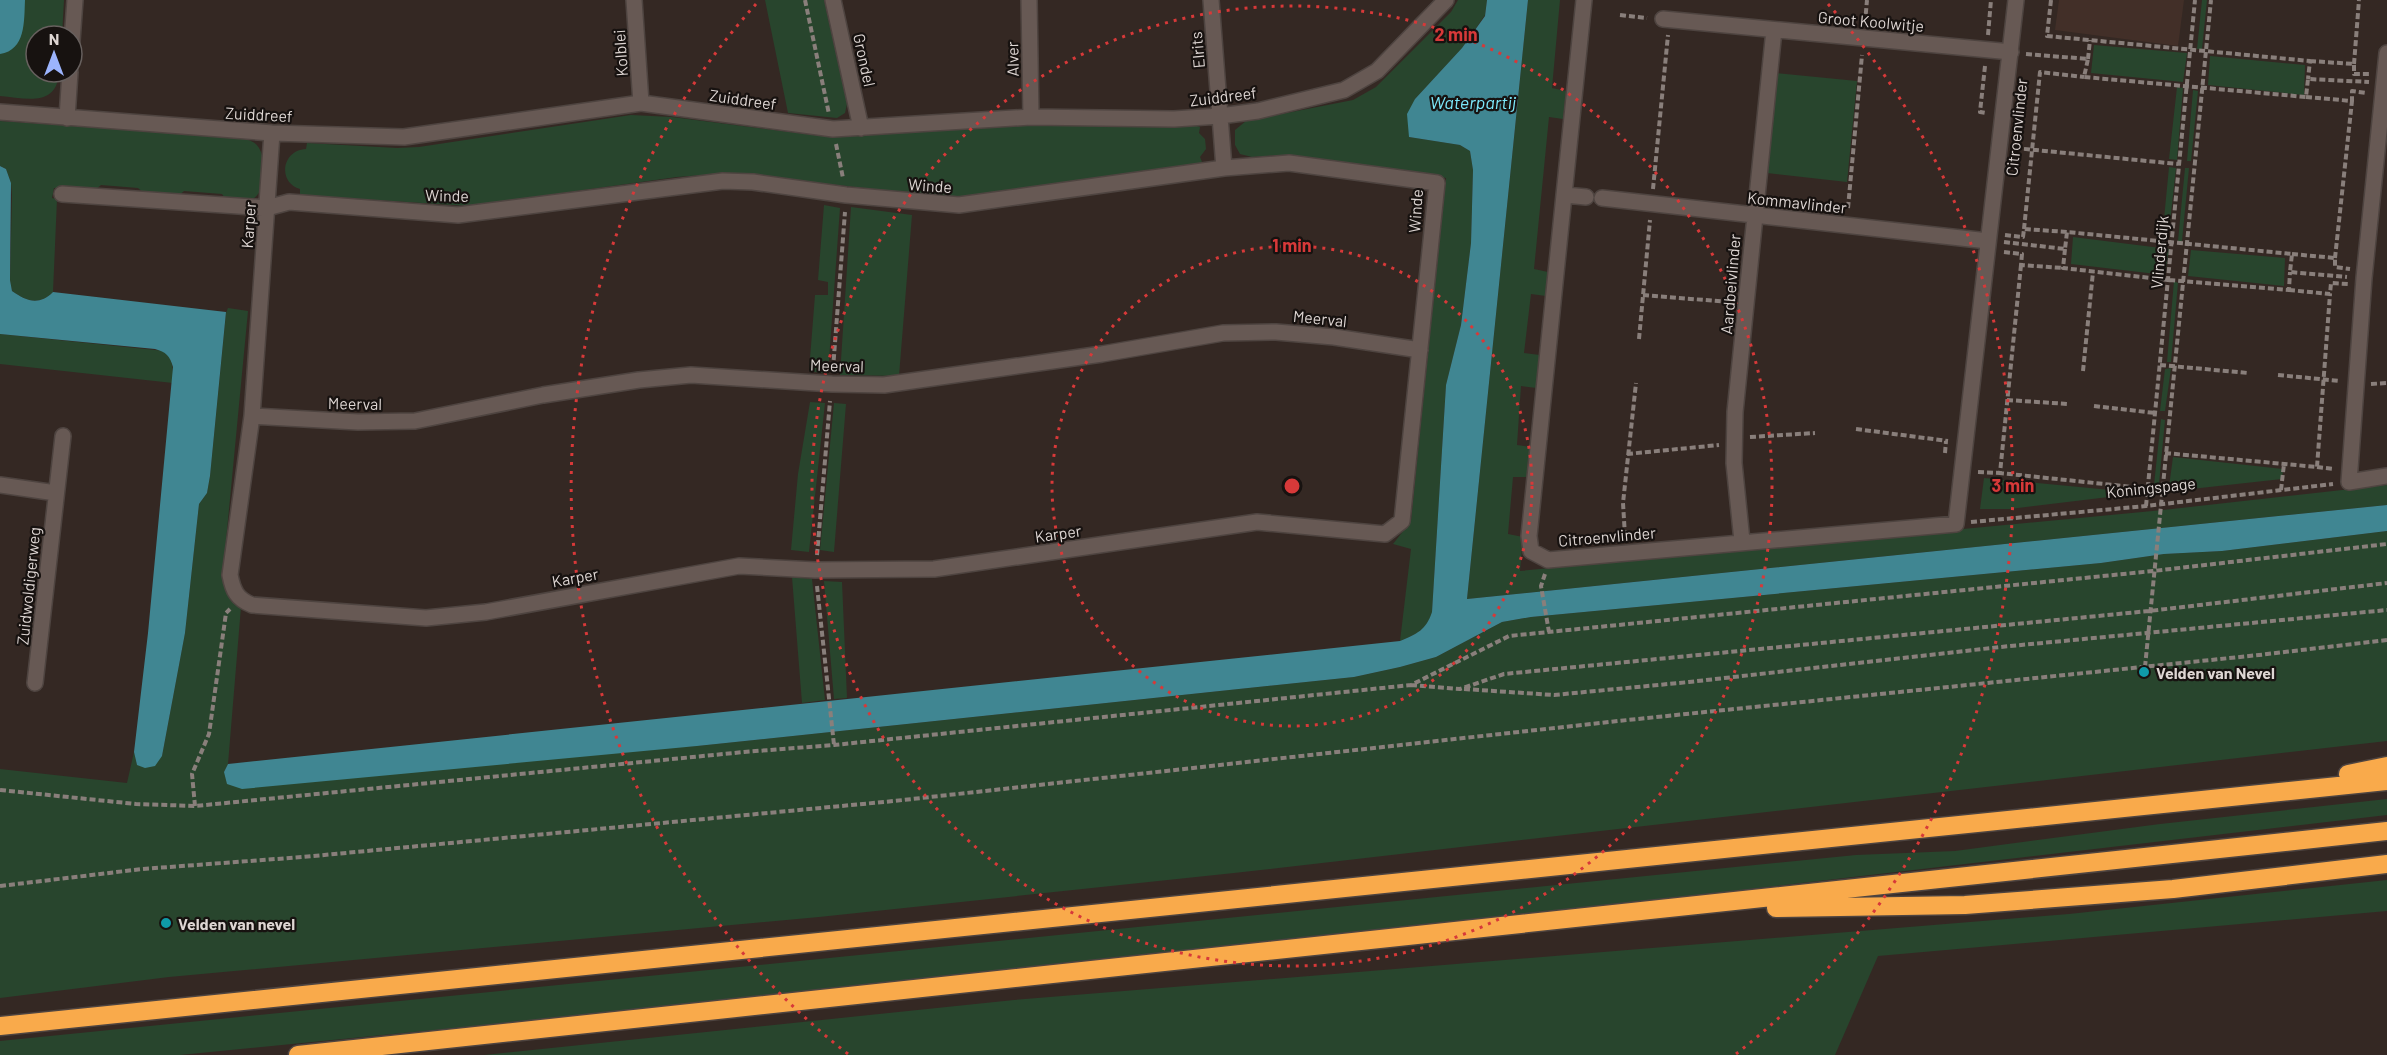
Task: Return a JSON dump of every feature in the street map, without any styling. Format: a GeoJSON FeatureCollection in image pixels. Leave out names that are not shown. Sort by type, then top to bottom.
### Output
{"type":"FeatureCollection","features":[{"type":"Feature","properties":{"kind":"highway"},"geometry":{"type":"LineString","coordinates":[[2249,794],[2387,766]]}},
{"type":"Feature","properties":{"kind":"highway"},"geometry":{"type":"LineString","coordinates":[[0,1026],[2387,781]]}},
{"type":"Feature","properties":{"kind":"highway"},"geometry":{"type":"LineString","coordinates":[[298,1055],[2387,831]]}},
{"type":"Feature","properties":{"kind":"highway"},"geometry":{"type":"LineString","coordinates":[[1666,910],[1965,905],[2173,889],[2387,864]]}},
{"type":"Feature","properties":{"kind":"street"},"geometry":{"type":"LineString","coordinates":[[73,24],[75,0]]}},
{"type":"Feature","properties":{"kind":"street","name":"Kolblei"},"geometry":{"type":"LineString","coordinates":[[634,0],[641,103]]}},
{"type":"Feature","properties":{"kind":"street","name":"Grondel"},"geometry":{"type":"LineString","coordinates":[[834,0],[861,128]]}},
{"type":"Feature","properties":{"kind":"street","name":"Alver"},"geometry":{"type":"LineString","coordinates":[[1029,0],[1031,117]]}},
{"type":"Feature","properties":{"kind":"street","name":"Elrits"},"geometry":{"type":"LineString","coordinates":[[1211,0],[1224,168]]}},
{"type":"Feature","properties":{"kind":"street","name":"Zuiddreef"},"geometry":{"type":"LineString","coordinates":[[0,112],[272,133],[404,137],[641,103],[833,129],[1031,117],[1174,119],[1220,116],[1258,111],[1344,90],[1377,71],[1446,0]]}},
{"type":"Feature","properties":{"kind":"street","name":"Citroenvlinder"},"geometry":{"type":"LineString","coordinates":[[1584,0],[1529,536],[1531,551],[1548,560],[1742,541],[1956,524],[2016,0]]}},
{"type":"Feature","properties":{"kind":"street","name":"Groot Koolwitje"},"geometry":{"type":"LineString","coordinates":[[1666,20],[2011,52]]}},
{"type":"Feature","properties":{"kind":"street","name":"Aardbeivlinder"},"geometry":{"type":"LineString","coordinates":[[1742,541],[1734,441],[1754,216],[1774,30]]}},
{"type":"Feature","properties":{"kind":"street"},"geometry":{"type":"LineString","coordinates":[[2387,53],[2364,278],[2349,482],[2387,477]]}},
{"type":"Feature","properties":{"kind":"street"},"geometry":{"type":"LineString","coordinates":[[67,118],[69,84]]}},
{"type":"Feature","properties":{"kind":"street","name":"Karper"},"geometry":{"type":"LineString","coordinates":[[272,133],[252,416],[230,575],[233,590],[240,599],[252,605],[426,618],[486,612],[739,566],[815,570],[934,569],[1257,522],[1385,534]]}},
{"type":"Feature","properties":{"kind":"street","name":"Winde"},"geometry":{"type":"LineString","coordinates":[[62,194],[267,208],[289,202],[458,215],[723,180],[933,204],[968,204],[1224,168],[1289,164],[1437,183],[1402,521],[1385,534]]}},
{"type":"Feature","properties":{"kind":"street"},"geometry":{"type":"LineString","coordinates":[[1565,195],[1586,196]]}},
{"type":"Feature","properties":{"kind":"street","name":"Kommavlinder"},"geometry":{"type":"LineString","coordinates":[[1602,198],[1988,241]]}},
{"type":"Feature","properties":{"kind":"street","name":"Meerval"},"geometry":{"type":"LineString","coordinates":[[252,416],[358,422],[415,421],[543,395],[639,380],[691,375],[884,385],[930,380],[1223,333],[1276,332],[1334,337],[1420,350]]}},
{"type":"Feature","properties":{"kind":"street","name":"Zuidwoldigerweg"},"geometry":{"type":"LineString","coordinates":[[35,683],[63,436]]}},
{"type":"Feature","properties":{"kind":"street"},"geometry":{"type":"LineString","coordinates":[[0,484],[56,493]]}},
{"type":"Feature","properties":{"kind":"path"},"geometry":{"type":"LineString","coordinates":[[804,0],[846,195],[815,570],[834,746]]}},
{"type":"Feature","properties":{"kind":"path"},"geometry":{"type":"LineString","coordinates":[[1846,225],[1867,0]]}},
{"type":"Feature","properties":{"kind":"path"},"geometry":{"type":"LineString","coordinates":[[1985,124],[1986,113],[1980,112],[1991,0]]}},
{"type":"Feature","properties":{"kind":"path"},"geometry":{"type":"LineString","coordinates":[[2051,0],[2047,36],[2189,51],[2354,64]]}},
{"type":"Feature","properties":{"kind":"path","name":"Vlinderdijk"},"geometry":{"type":"LineString","coordinates":[[2146,506],[2194,0]]}},
{"type":"Feature","properties":{"kind":"path"},"geometry":{"type":"LineString","coordinates":[[2145,667],[2154,557],[2211,0]]}},
{"type":"Feature","properties":{"kind":"path"},"geometry":{"type":"LineString","coordinates":[[2359,0],[2354,74],[2365,74]]}},
{"type":"Feature","properties":{"kind":"path"},"geometry":{"type":"LineString","coordinates":[[1620,15],[1666,20],[1645,202],[1643,296],[1639,339]]}},
{"type":"Feature","properties":{"kind":"path"},"geometry":{"type":"LineString","coordinates":[[2084,77],[2090,40]]}},
{"type":"Feature","properties":{"kind":"path"},"geometry":{"type":"LineString","coordinates":[[2011,52],[2088,58]]}},
{"type":"Feature","properties":{"kind":"path"},"geometry":{"type":"LineString","coordinates":[[2306,97],[2310,61]]}},
{"type":"Feature","properties":{"kind":"path","name":"Citroenvlinder"},"geometry":{"type":"LineString","coordinates":[[2011,236],[2023,237],[2040,72],[2186,86]]}},
{"type":"Feature","properties":{"kind":"path"},"geometry":{"type":"LineString","coordinates":[[2308,79],[2384,83]]}},
{"type":"Feature","properties":{"kind":"path"},"geometry":{"type":"LineString","coordinates":[[2186,86],[2352,101]]}},
{"type":"Feature","properties":{"kind":"path"},"geometry":{"type":"LineString","coordinates":[[2345,268],[2335,267],[2352,91],[2361,92]]}},
{"type":"Feature","properties":{"kind":"path"},"geometry":{"type":"LineString","coordinates":[[2000,146],[2178,164]]}},
{"type":"Feature","properties":{"kind":"path"},"geometry":{"type":"LineString","coordinates":[[2024,229],[2336,258]]}},
{"type":"Feature","properties":{"kind":"path"},"geometry":{"type":"LineString","coordinates":[[2062,268],[2067,232]]}},
{"type":"Feature","properties":{"kind":"path"},"geometry":{"type":"LineString","coordinates":[[1988,241],[2065,249]]}},
{"type":"Feature","properties":{"kind":"path"},"geometry":{"type":"LineString","coordinates":[[2000,473],[2022,254],[2009,252]]}},
{"type":"Feature","properties":{"kind":"path"},"geometry":{"type":"LineString","coordinates":[[2289,290],[2292,254]]}},
{"type":"Feature","properties":{"kind":"path"},"geometry":{"type":"LineString","coordinates":[[2021,265],[2330,294]]}},
{"type":"Feature","properties":{"kind":"path"},"geometry":{"type":"LineString","coordinates":[[2083,371],[2092,272]]}},
{"type":"Feature","properties":{"kind":"path"},"geometry":{"type":"LineString","coordinates":[[2290,272],[2364,278]]}},
{"type":"Feature","properties":{"kind":"path"},"geometry":{"type":"LineString","coordinates":[[2317,467],[2331,283],[2342,284]]}},
{"type":"Feature","properties":{"kind":"path"},"geometry":{"type":"LineString","coordinates":[[1643,296],[1746,303]]}},
{"type":"Feature","properties":{"kind":"path"},"geometry":{"type":"LineString","coordinates":[[2160,365],[2248,373]]}},
{"type":"Feature","properties":{"kind":"path"},"geometry":{"type":"LineString","coordinates":[[2278,375],[2357,383],[2387,383]]}},
{"type":"Feature","properties":{"kind":"path"},"geometry":{"type":"LineString","coordinates":[[1625,536],[1623,503],[1636,383]]}},
{"type":"Feature","properties":{"kind":"path"},"geometry":{"type":"LineString","coordinates":[[2007,400],[2068,404]]}},
{"type":"Feature","properties":{"kind":"path"},"geometry":{"type":"LineString","coordinates":[[2094,406],[2155,413]]}},
{"type":"Feature","properties":{"kind":"path"},"geometry":{"type":"LineString","coordinates":[[1856,429],[1965,443]]}},
{"type":"Feature","properties":{"kind":"path"},"geometry":{"type":"LineString","coordinates":[[1627,454],[1815,433]]}},
{"type":"Feature","properties":{"kind":"path"},"geometry":{"type":"LineString","coordinates":[[1944,463],[1946,441]]}},
{"type":"Feature","properties":{"kind":"path","name":"Koningspage"},"geometry":{"type":"LineString","coordinates":[[2165,453],[2325,468]]}},
{"type":"Feature","properties":{"kind":"path"},"geometry":{"type":"LineString","coordinates":[[2281,490],[2284,464]]}},
{"type":"Feature","properties":{"kind":"path"},"geometry":{"type":"LineString","coordinates":[[1991,472],[2161,490]]}},
{"type":"Feature","properties":{"kind":"path","name":"Koningspage"},"geometry":{"type":"LineString","coordinates":[[1956,524],[2160,505],[2349,482]]}},
{"type":"Feature","properties":{"kind":"path"},"geometry":{"type":"LineString","coordinates":[[1614,537],[1636,535]]}},
{"type":"Feature","properties":{"kind":"path"},"geometry":{"type":"LineString","coordinates":[[1411,685],[1509,636],[2153,571],[2387,544]]}},
{"type":"Feature","properties":{"kind":"path"},"geometry":{"type":"LineString","coordinates":[[1460,689],[1504,674],[2149,611],[2387,583]]}},
{"type":"Feature","properties":{"kind":"path"},"geometry":{"type":"LineString","coordinates":[[1541,586],[1549,632]]}},
{"type":"Feature","properties":{"kind":"path"},"geometry":{"type":"LineString","coordinates":[[195,806],[192,774],[209,734],[226,612],[240,599]]}},
{"type":"Feature","properties":{"kind":"path"},"geometry":{"type":"LineString","coordinates":[[0,790],[136,804],[195,806],[744,752],[834,746],[1411,685],[1554,695],[2000,647],[2387,610]]}},
{"type":"Feature","properties":{"kind":"path"},"geometry":{"type":"LineString","coordinates":[[0,886],[142,869],[315,856],[882,802],[1617,721],[2387,640]]}},
{"type":"Feature","properties":{"kind":"shaded area"},"geometry":{"type":"Polygon","coordinates":[[[2059,0],[2184,0],[2178,46],[2055,30],[2059,0]]]}},
{"type":"Feature","properties":{"kind":"green space"},"geometry":{"type":"Polygon","coordinates":[[[0,0],[64,0],[63,24],[24,24],[24,84],[56,84],[52,91],[46,96],[29,99],[0,96],[0,0]]]}},
{"type":"Feature","properties":{"kind":"green space"},"geometry":{"type":"Polygon","coordinates":[[[765,0],[824,0],[847,104],[845,113],[837,118],[788,113],[765,0]]]}},
{"type":"Feature","properties":{"kind":"green space"},"geometry":{"type":"Polygon","coordinates":[[[1458,0],[1487,0],[1485,15],[1462,48],[1415,99],[1409,137],[1460,145],[1470,151],[1473,170],[1471,243],[1461,325],[1446,385],[1432,613],[1427,624],[1420,631],[1400,641],[1411,549],[1393,544],[1411,521],[1446,178],[1281,155],[1252,157],[1240,154],[1235,145],[1235,130],[1246,121],[1353,100],[1376,87],[1451,12],[1458,0]]]}},
{"type":"Feature","properties":{"kind":"green space"},"geometry":{"type":"Polygon","coordinates":[[[1528,0],[1560,0],[1552,88],[1566,91],[1563,119],[1549,117],[1534,269],[1548,272],[1546,296],[1531,294],[1524,353],[1540,355],[1537,388],[1521,386],[1517,445],[1531,447],[1528,477],[1513,477],[1508,534],[1523,537],[1520,571],[2163,510],[2387,485],[2387,505],[1467,599],[1528,0]]]}},
{"type":"Feature","properties":{"kind":"green space"},"geometry":{"type":"Polygon","coordinates":[[[2202,0],[2207,0],[2202,49],[2197,49],[2202,0]]]}},
{"type":"Feature","properties":{"kind":"green space"},"geometry":{"type":"Polygon","coordinates":[[[2094,45],[2187,53],[2183,82],[2091,73],[2094,45]]]}},
{"type":"Feature","properties":{"kind":"green space"},"geometry":{"type":"Polygon","coordinates":[[[2210,56],[2305,65],[2304,95],[2208,85],[2210,56]]]}},
{"type":"Feature","properties":{"kind":"green space"},"geometry":{"type":"Polygon","coordinates":[[[1776,73],[1857,81],[1847,182],[1767,173],[1776,73]]]}},
{"type":"Feature","properties":{"kind":"green space"},"geometry":{"type":"Polygon","coordinates":[[[2177,87],[2183,88],[2177,160],[2169,159],[2177,87]]]}},
{"type":"Feature","properties":{"kind":"green space"},"geometry":{"type":"Polygon","coordinates":[[[2193,90],[2198,91],[2191,161],[2187,161],[2193,90]]]}},
{"type":"Feature","properties":{"kind":"green space"},"geometry":{"type":"Polygon","coordinates":[[[631,115],[672,117],[821,136],[1032,125],[1197,126],[1200,127],[1199,133],[1205,139],[1206,149],[1200,157],[1202,162],[1198,164],[1040,188],[945,197],[730,173],[677,177],[468,206],[300,195],[300,189],[288,180],[285,174],[287,160],[298,151],[306,149],[307,143],[419,147],[631,115]]]}},
{"type":"Feature","properties":{"kind":"green space"},"geometry":{"type":"Polygon","coordinates":[[[0,121],[244,138],[256,144],[262,154],[263,184],[256,196],[251,200],[242,201],[227,201],[222,194],[184,191],[177,197],[146,195],[138,188],[101,185],[94,191],[54,188],[52,198],[57,199],[53,292],[43,299],[27,299],[12,291],[10,280],[12,195],[6,169],[0,166],[0,121]]]}},
{"type":"Feature","properties":{"kind":"green space"},"geometry":{"type":"Polygon","coordinates":[[[2169,167],[2176,168],[2168,240],[2162,240],[2169,167]]]}},
{"type":"Feature","properties":{"kind":"green space"},"geometry":{"type":"Polygon","coordinates":[[[2185,168],[2189,168],[2182,241],[2178,241],[2185,168]]]}},
{"type":"Feature","properties":{"kind":"green space"},"geometry":{"type":"Polygon","coordinates":[[[824,205],[840,208],[828,374],[809,371],[815,295],[828,295],[828,282],[818,280],[824,205]]]}},
{"type":"Feature","properties":{"kind":"green space"},"geometry":{"type":"Polygon","coordinates":[[[851,207],[912,215],[899,376],[840,375],[851,207]]]}},
{"type":"Feature","properties":{"kind":"green space"},"geometry":{"type":"Polygon","coordinates":[[[2073,237],[2169,249],[2165,275],[2071,264],[2073,237]]]}},
{"type":"Feature","properties":{"kind":"green space"},"geometry":{"type":"Polygon","coordinates":[[[2191,250],[2285,258],[2284,286],[2188,276],[2191,250]]]}},
{"type":"Feature","properties":{"kind":"green space"},"geometry":{"type":"Polygon","coordinates":[[[2174,281],[2178,283],[2171,362],[2167,362],[2174,281]]]}},
{"type":"Feature","properties":{"kind":"green space"},"geometry":{"type":"Polygon","coordinates":[[[228,308],[248,311],[223,572],[229,591],[241,607],[228,764],[224,772],[697,746],[1354,677],[1436,657],[1502,622],[1531,617],[2101,563],[2164,554],[2222,551],[2387,531],[2387,741],[1234,873],[819,917],[169,977],[0,998],[0,769],[127,783],[134,752],[137,765],[162,756],[185,633],[199,504],[207,493],[210,476],[228,308]]]}},
{"type":"Feature","properties":{"kind":"green space"},"geometry":{"type":"Polygon","coordinates":[[[0,334],[165,351],[173,370],[173,383],[0,364],[0,334]]]}},
{"type":"Feature","properties":{"kind":"green space"},"geometry":{"type":"Polygon","coordinates":[[[2171,368],[2165,411],[2160,411],[2165,369],[2171,368]]]}},
{"type":"Feature","properties":{"kind":"green space"},"geometry":{"type":"Polygon","coordinates":[[[810,402],[825,403],[809,552],[791,550],[798,474],[810,402]]]}},
{"type":"Feature","properties":{"kind":"green space"},"geometry":{"type":"Polygon","coordinates":[[[834,403],[846,404],[834,552],[820,550],[834,403]]]}},
{"type":"Feature","properties":{"kind":"green space"},"geometry":{"type":"Polygon","coordinates":[[[2161,419],[2165,420],[2159,484],[2154,485],[2161,419]]]}},
{"type":"Feature","properties":{"kind":"green space"},"geometry":{"type":"Polygon","coordinates":[[[2173,457],[2283,469],[2282,479],[2173,491],[2169,487],[2173,457]]]}},
{"type":"Feature","properties":{"kind":"green space"},"geometry":{"type":"Polygon","coordinates":[[[1984,478],[2142,493],[2010,509],[1980,509],[1984,478]]]}},
{"type":"Feature","properties":{"kind":"green space"},"geometry":{"type":"Polygon","coordinates":[[[792,577],[812,579],[825,700],[802,703],[792,577]]]}},
{"type":"Feature","properties":{"kind":"green space"},"geometry":{"type":"Polygon","coordinates":[[[824,581],[842,582],[847,698],[834,699],[824,581]]]}},
{"type":"Feature","properties":{"kind":"green space"},"geometry":{"type":"Polygon","coordinates":[[[2387,799],[2387,815],[1724,892],[524,1021],[180,1055],[0,1055],[0,1041],[1856,855],[1955,851],[2160,824],[2387,799]]]}},
{"type":"Feature","properties":{"kind":"green space"},"geometry":{"type":"Polygon","coordinates":[[[2387,880],[2387,911],[1878,956],[1835,1055],[484,1055],[1014,1000],[2069,914],[2387,880]]]}},
{"type":"Feature","properties":{"kind":"water"},"geometry":{"type":"Polygon","coordinates":[[[0,0],[25,0],[24,25],[19,41],[15,47],[0,54],[0,0]]]}},
{"type":"Feature","properties":{"kind":"water","name":"Waterpartij"},"geometry":{"type":"Polygon","coordinates":[[[1487,0],[1528,0],[1467,599],[2387,505],[2387,531],[2222,551],[2164,554],[2101,563],[1531,617],[1502,622],[1436,657],[1354,677],[697,746],[242,789],[227,784],[224,772],[228,764],[1400,641],[1416,633],[1424,627],[1432,612],[1446,385],[1461,325],[1471,243],[1473,170],[1470,151],[1460,145],[1409,137],[1407,114],[1415,99],[1462,48],[1485,16],[1487,0]]]}},
{"type":"Feature","properties":{"kind":"water"},"geometry":{"type":"Polygon","coordinates":[[[0,166],[6,169],[11,183],[10,280],[12,291],[32,300],[43,299],[53,292],[226,312],[210,476],[207,493],[199,504],[185,633],[162,756],[155,766],[145,768],[137,765],[134,752],[148,633],[173,367],[167,355],[155,349],[0,334],[0,166]]]}},
{"type":"Feature","properties":{"kind":"place","name":"Velden van Nevel"},"geometry":{"type":"Point","coordinates":[2144,672]}},
{"type":"Feature","properties":{"kind":"place","name":"Velden van nevel"},"geometry":{"type":"Point","coordinates":[166,923]}}]}
